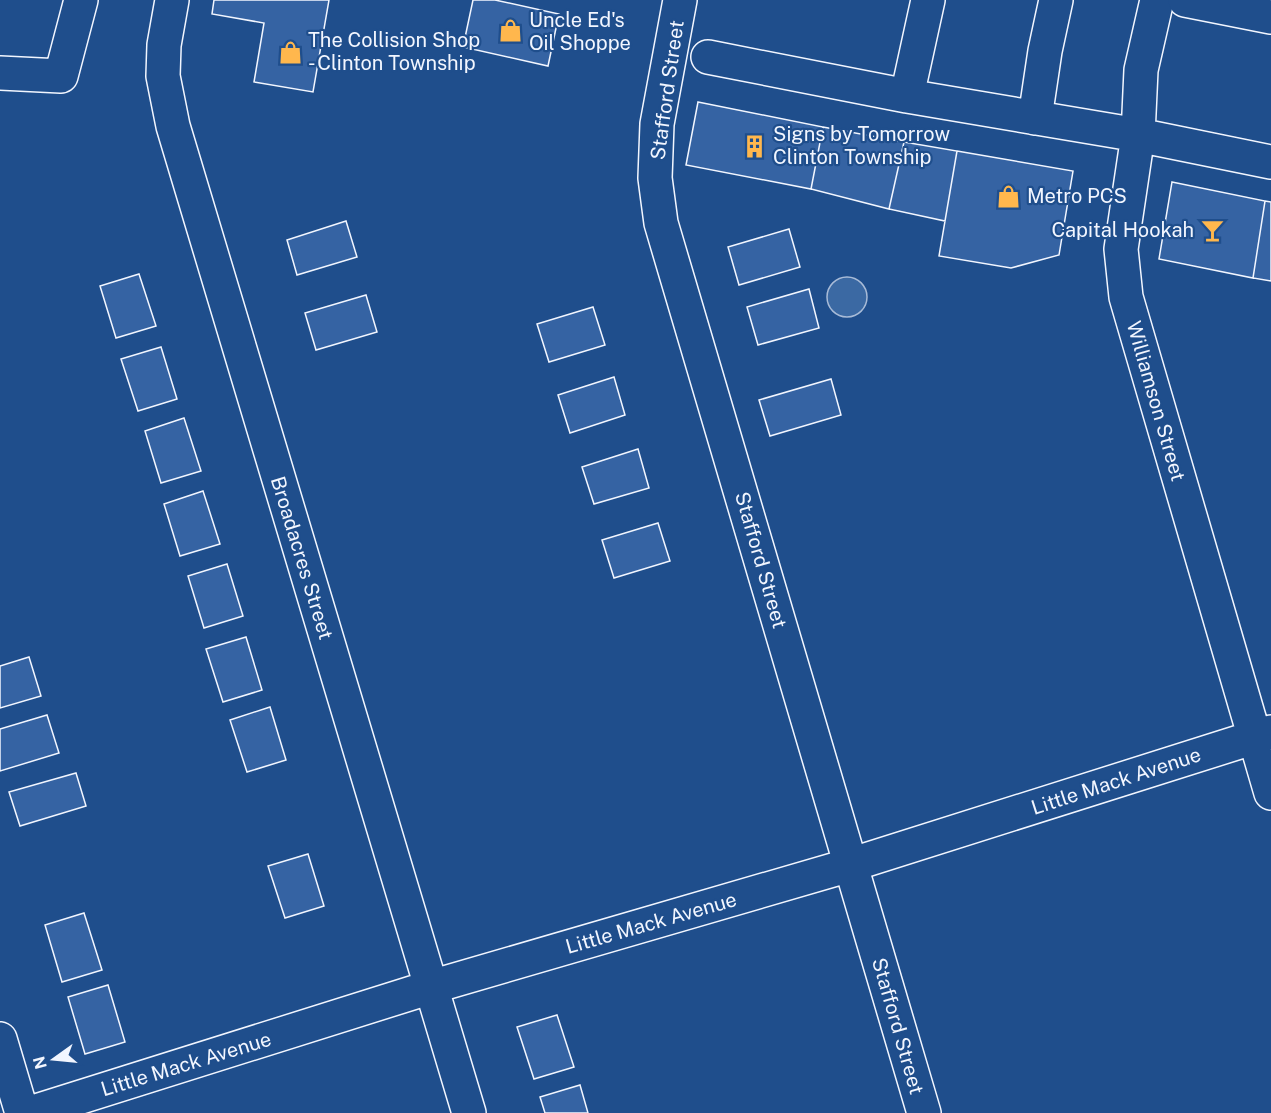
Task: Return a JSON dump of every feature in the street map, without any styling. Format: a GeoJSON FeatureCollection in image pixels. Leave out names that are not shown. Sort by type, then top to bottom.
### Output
{"type":"FeatureCollection","features":[{"type":"Feature","properties":{"kind":"street"},"geometry":{"type":"LineString","coordinates":[[0,73],[61,76],[81,0]]}},
{"type":"Feature","properties":{"kind":"street","name":"Broadacres Street"},"geometry":{"type":"LineString","coordinates":[[172,0],[164,45],[163,76],[173,126],[469,1113]]}},
{"type":"Feature","properties":{"kind":"street","name":"Stafford Street"},"geometry":{"type":"LineString","coordinates":[[680,0],[657,124],[655,178],[661,223],[924,1113]]}},
{"type":"Feature","properties":{"kind":"street"},"geometry":{"type":"LineString","coordinates":[[907,96],[928,0]]}},
{"type":"Feature","properties":{"kind":"street"},"geometry":{"type":"LineString","coordinates":[[1035,118],[1045,51],[1056,0]]}},
{"type":"Feature","properties":{"kind":"street","name":"Williamson Street"},"geometry":{"type":"LineString","coordinates":[[1157,0],[1141,70],[1138,135],[1121,249],[1126,297],[1263,734],[1271,793]]}},
{"type":"Feature","properties":{"kind":"street"},"geometry":{"type":"LineString","coordinates":[[1185,0],[1271,17]]}},
{"type":"Feature","properties":{"kind":"street"},"geometry":{"type":"LineString","coordinates":[[708,57],[907,96],[1138,135],[1271,162]]}},
{"type":"Feature","properties":{"kind":"street","name":"Little Mack Avenue"},"geometry":{"type":"LineString","coordinates":[[30,1113],[431,987],[850,865],[1263,734]]}},
{"type":"Feature","properties":{"kind":"street"},"geometry":{"type":"LineString","coordinates":[[0,1039],[22,1113]]}},
{"type":"Feature","properties":{"kind":"water"},"geometry":{"type":"Polygon","coordinates":[[[847,277],[855,278],[861,283],[866,289],[866,305],[861,311],[855,316],[847,317],[839,316],[833,311],[828,305],[827,297],[828,289],[833,283],[839,278],[847,277]]]}},
{"type":"Feature","properties":{"kind":"building","name":"The Collision Shop - Clinton Township"},"geometry":{"type":"Polygon","coordinates":[[[214,0],[329,0],[313,92],[254,82],[264,23],[212,14],[214,0]]]}},
{"type":"Feature","properties":{"kind":"building","name":"Uncle Ed's Oil Shoppe"},"geometry":{"type":"Polygon","coordinates":[[[473,0],[495,0],[559,14],[548,66],[463,47],[473,0]]]}},
{"type":"Feature","properties":{"kind":"building","name":"Signs by Tomorrow Clinton Township"},"geometry":{"type":"Polygon","coordinates":[[[698,102],[823,127],[811,189],[686,165],[698,102]]]}},
{"type":"Feature","properties":{"kind":"building"},"geometry":{"type":"Polygon","coordinates":[[[823,127],[904,142],[889,209],[811,189],[823,127]]]}},
{"type":"Feature","properties":{"kind":"building"},"geometry":{"type":"Polygon","coordinates":[[[904,142],[957,151],[945,221],[889,209],[904,142]]]}},
{"type":"Feature","properties":{"kind":"building","name":"Metro PCS"},"geometry":{"type":"Polygon","coordinates":[[[957,151],[1073,171],[1059,255],[1011,268],[939,256],[957,151]]]}},
{"type":"Feature","properties":{"kind":"building","name":"Capital Hookah"},"geometry":{"type":"Polygon","coordinates":[[[1172,182],[1265,201],[1253,278],[1159,259],[1172,182]]]}},
{"type":"Feature","properties":{"kind":"building"},"geometry":{"type":"Polygon","coordinates":[[[1265,201],[1271,202],[1271,281],[1253,278],[1265,201]]]}},
{"type":"Feature","properties":{"kind":"building"},"geometry":{"type":"Polygon","coordinates":[[[346,221],[357,257],[297,275],[287,240],[346,221]]]}},
{"type":"Feature","properties":{"kind":"building"},"geometry":{"type":"Polygon","coordinates":[[[789,229],[800,267],[739,285],[728,247],[789,229]]]}},
{"type":"Feature","properties":{"kind":"building"},"geometry":{"type":"Polygon","coordinates":[[[139,274],[156,326],[116,338],[100,286],[139,274]]]}},
{"type":"Feature","properties":{"kind":"building"},"geometry":{"type":"Polygon","coordinates":[[[809,289],[819,328],[758,345],[747,307],[809,289]]]}},
{"type":"Feature","properties":{"kind":"building"},"geometry":{"type":"Polygon","coordinates":[[[366,295],[377,332],[316,350],[305,313],[366,295]]]}},
{"type":"Feature","properties":{"kind":"building"},"geometry":{"type":"Polygon","coordinates":[[[593,307],[605,345],[549,362],[537,324],[593,307]]]}},
{"type":"Feature","properties":{"kind":"building"},"geometry":{"type":"Polygon","coordinates":[[[161,347],[177,399],[138,411],[121,359],[161,347]]]}},
{"type":"Feature","properties":{"kind":"building"},"geometry":{"type":"Polygon","coordinates":[[[614,377],[625,415],[570,433],[558,395],[614,377]]]}},
{"type":"Feature","properties":{"kind":"building"},"geometry":{"type":"Polygon","coordinates":[[[831,379],[841,415],[770,436],[759,400],[831,379]]]}},
{"type":"Feature","properties":{"kind":"building"},"geometry":{"type":"Polygon","coordinates":[[[184,418],[201,471],[161,483],[145,431],[184,418]]]}},
{"type":"Feature","properties":{"kind":"building"},"geometry":{"type":"Polygon","coordinates":[[[638,449],[649,488],[594,504],[582,467],[638,449]]]}},
{"type":"Feature","properties":{"kind":"building"},"geometry":{"type":"Polygon","coordinates":[[[203,491],[220,544],[180,556],[164,504],[203,491]]]}},
{"type":"Feature","properties":{"kind":"building"},"geometry":{"type":"Polygon","coordinates":[[[658,523],[670,561],[614,578],[602,540],[658,523]]]}},
{"type":"Feature","properties":{"kind":"building"},"geometry":{"type":"Polygon","coordinates":[[[227,564],[243,616],[204,628],[188,576],[227,564]]]}},
{"type":"Feature","properties":{"kind":"building"},"geometry":{"type":"Polygon","coordinates":[[[246,637],[262,690],[223,702],[206,649],[246,637]]]}},
{"type":"Feature","properties":{"kind":"building"},"geometry":{"type":"Polygon","coordinates":[[[29,657],[41,696],[0,708],[0,666],[29,657]]]}},
{"type":"Feature","properties":{"kind":"building"},"geometry":{"type":"Polygon","coordinates":[[[270,707],[286,760],[247,772],[230,720],[270,707]]]}},
{"type":"Feature","properties":{"kind":"building"},"geometry":{"type":"Polygon","coordinates":[[[47,715],[59,753],[0,771],[0,729],[47,715]]]}},
{"type":"Feature","properties":{"kind":"building"},"geometry":{"type":"Polygon","coordinates":[[[76,773],[86,806],[20,826],[9,792],[76,773]]]}},
{"type":"Feature","properties":{"kind":"building"},"geometry":{"type":"Polygon","coordinates":[[[308,854],[324,906],[285,918],[268,866],[308,854]]]}},
{"type":"Feature","properties":{"kind":"building"},"geometry":{"type":"Polygon","coordinates":[[[84,913],[102,970],[62,982],[45,925],[84,913]]]}},
{"type":"Feature","properties":{"kind":"building"},"geometry":{"type":"Polygon","coordinates":[[[108,985],[125,1042],[85,1054],[68,997],[108,985]]]}},
{"type":"Feature","properties":{"kind":"building"},"geometry":{"type":"Polygon","coordinates":[[[557,1015],[574,1067],[534,1079],[517,1027],[557,1015]]]}},
{"type":"Feature","properties":{"kind":"building"},"geometry":{"type":"Polygon","coordinates":[[[580,1085],[588,1113],[545,1113],[540,1097],[580,1085]]]}},
{"type":"Feature","properties":{"kind":"place","name":"Uncle Ed's Oil Shoppe"},"geometry":{"type":"Point","coordinates":[511,31]}},
{"type":"Feature","properties":{"kind":"place","name":"The Collision Shop - Clinton Township"},"geometry":{"type":"Point","coordinates":[290,52]}},
{"type":"Feature","properties":{"kind":"place","name":"Signs by Tomorrow Clinton Township"},"geometry":{"type":"Point","coordinates":[755,146]}},
{"type":"Feature","properties":{"kind":"place","name":"Metro PCS"},"geometry":{"type":"Point","coordinates":[1009,196]}},
{"type":"Feature","properties":{"kind":"place","name":"Capital Hookah"},"geometry":{"type":"Point","coordinates":[1212,230]}}]}
